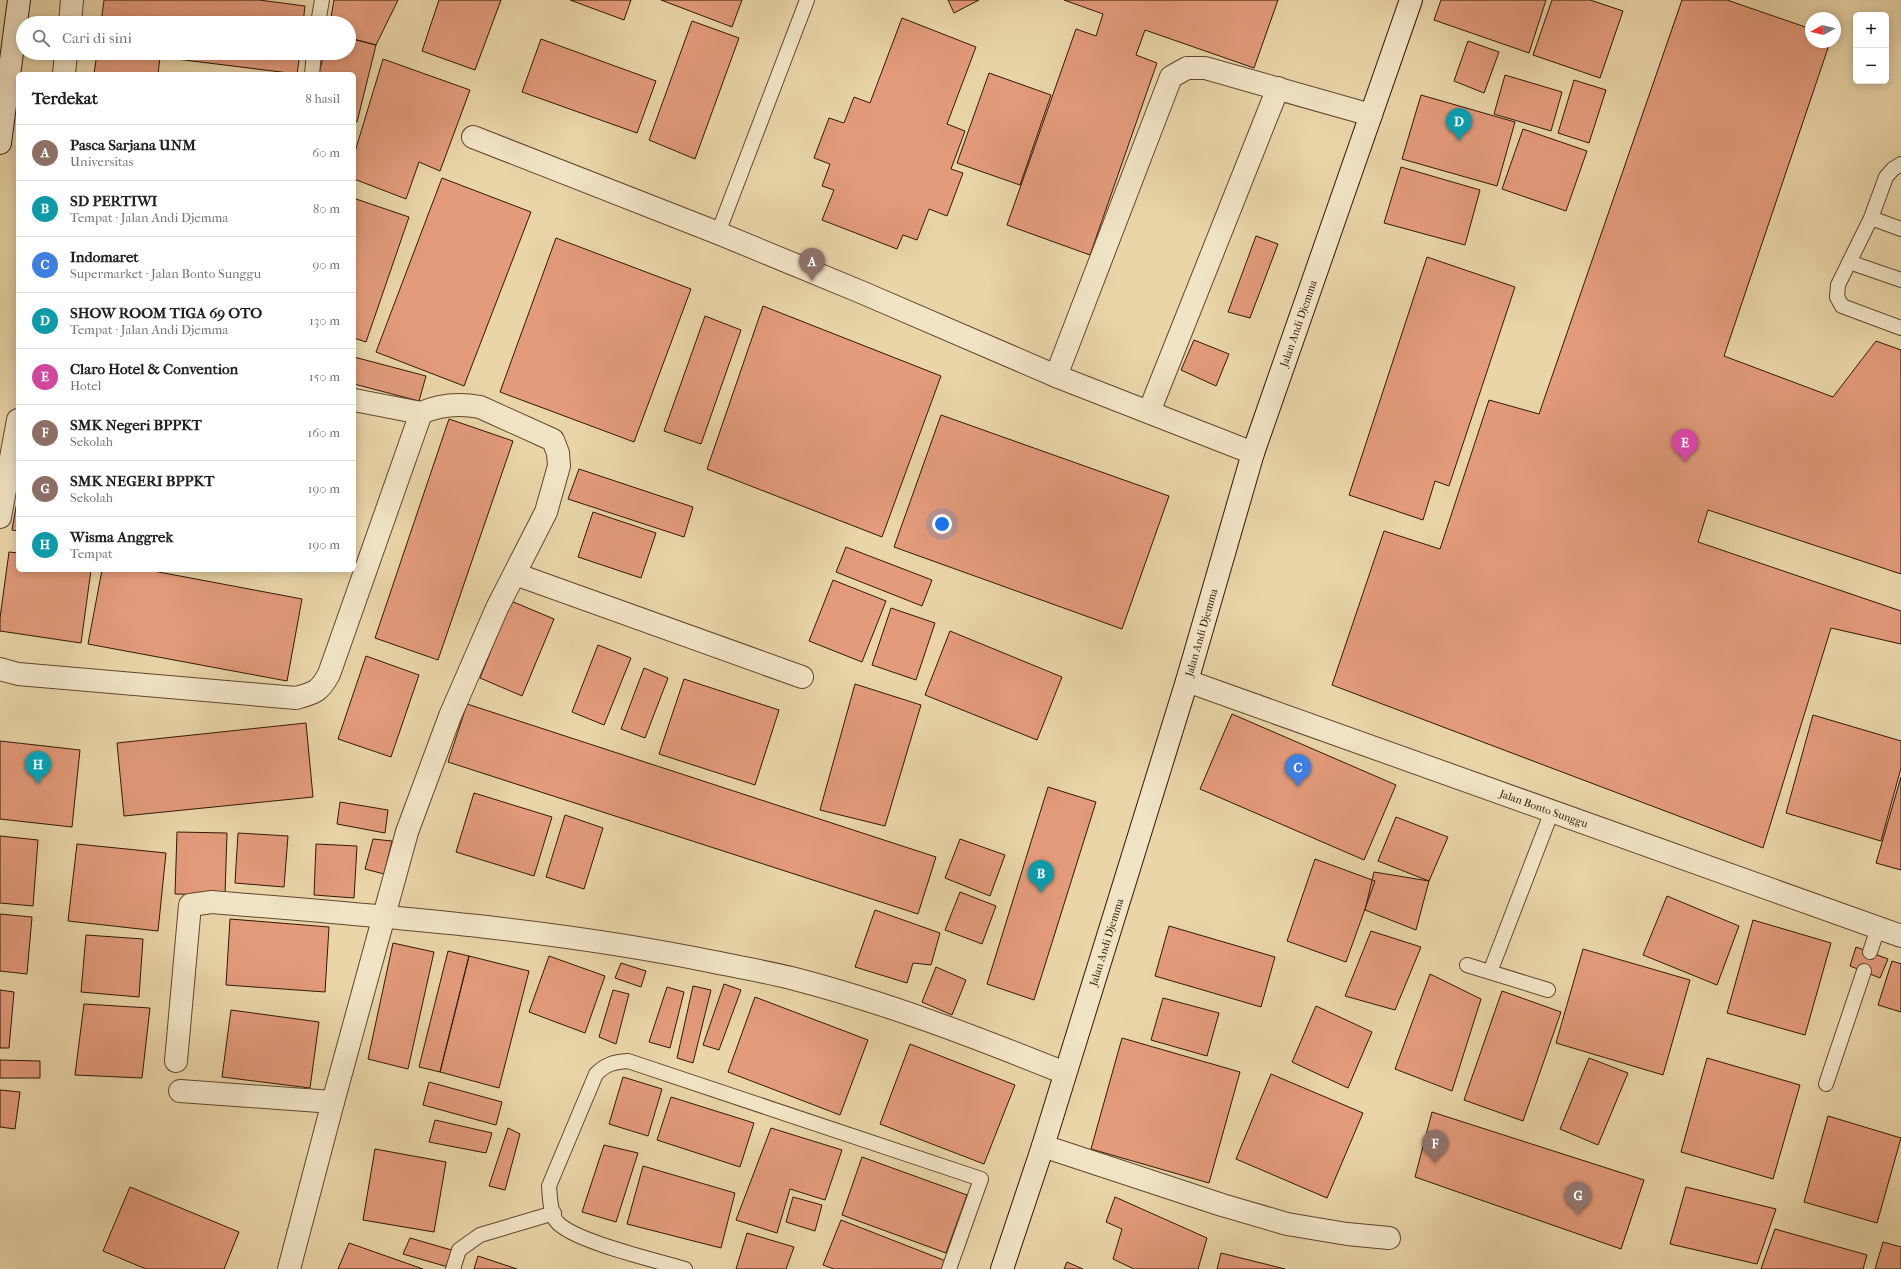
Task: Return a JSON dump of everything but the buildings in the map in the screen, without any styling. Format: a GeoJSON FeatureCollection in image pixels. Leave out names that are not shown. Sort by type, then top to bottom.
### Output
{"type":"FeatureCollection","features":[{"type":"Feature","properties":{"kind":"street"},"geometry":{"type":"LineString","coordinates":[[17,16],[19,0]]}},
{"type":"Feature","properties":{"kind":"street"},"geometry":{"type":"LineString","coordinates":[[71,16],[72,0]]}},
{"type":"Feature","properties":{"kind":"street","name":"Jalan Andi Djemma"},"geometry":{"type":"LineString","coordinates":[[1002,1269],[1043,1146],[1187,681],[1253,453],[1411,0]]}},
{"type":"Feature","properties":{"kind":"street"},"geometry":{"type":"LineString","coordinates":[[0,143],[16,23]]}},
{"type":"Feature","properties":{"kind":"street"},"geometry":{"type":"LineString","coordinates":[[64,72],[65,60]]}},
{"type":"Feature","properties":{"kind":"street"},"geometry":{"type":"LineString","coordinates":[[1056,376],[1171,77],[1187,68],[1205,68],[1371,115]]}},
{"type":"Feature","properties":{"kind":"street"},"geometry":{"type":"LineString","coordinates":[[1149,412],[1278,88]]}},
{"type":"Feature","properties":{"kind":"street"},"geometry":{"type":"LineString","coordinates":[[473,137],[718,233],[861,292],[1056,376],[1253,453]]}},
{"type":"Feature","properties":{"kind":"street"},"geometry":{"type":"LineString","coordinates":[[289,1269],[407,832],[450,716],[496,608],[546,512],[559,466],[558,453],[553,440],[474,406],[455,404],[436,406],[421,413],[356,400]]}},
{"type":"Feature","properties":{"kind":"street"},"geometry":{"type":"LineString","coordinates":[[0,669],[18,674],[296,698],[313,694],[322,687],[329,674],[421,413]]}},
{"type":"Feature","properties":{"kind":"street"},"geometry":{"type":"LineString","coordinates":[[0,517],[16,431]]}},
{"type":"Feature","properties":{"kind":"street"},"geometry":{"type":"LineString","coordinates":[[515,574],[802,677]]}},
{"type":"Feature","properties":{"kind":"street","name":"Jalan Bonto Sunggu"},"geometry":{"type":"LineString","coordinates":[[1187,681],[1901,936]]}},
{"type":"Feature","properties":{"kind":"street"},"geometry":{"type":"LineString","coordinates":[[176,1061],[190,905],[212,902],[384,916],[533,932],[646,948],[790,978],[913,1014],[1065,1072]]}},
{"type":"Feature","properties":{"kind":"street"},"geometry":{"type":"LineString","coordinates":[[180,1091],[333,1102]]}},
{"type":"Feature","properties":{"kind":"street"},"geometry":{"type":"LineString","coordinates":[[1043,1146],[1222,1205],[1287,1224],[1347,1234],[1389,1238]]}},
{"type":"Feature","properties":{"kind":"lane"},"geometry":{"type":"LineString","coordinates":[[319,16],[322,0]]}},
{"type":"Feature","properties":{"kind":"lane"},"geometry":{"type":"LineString","coordinates":[[718,233],[807,0]]}},
{"type":"Feature","properties":{"kind":"lane"},"geometry":{"type":"LineString","coordinates":[[312,72],[313,60]]}},
{"type":"Feature","properties":{"kind":"lane"},"geometry":{"type":"LineString","coordinates":[[1901,164],[1893,168],[1886,177],[1871,218],[1838,285],[1837,297],[1842,306],[1901,328]]}},
{"type":"Feature","properties":{"kind":"lane"},"geometry":{"type":"LineString","coordinates":[[1871,218],[1901,229]]}},
{"type":"Feature","properties":{"kind":"lane"},"geometry":{"type":"LineString","coordinates":[[1849,262],[1901,280]]}},
{"type":"Feature","properties":{"kind":"lane"},"geometry":{"type":"LineString","coordinates":[[1490,972],[1552,811]]}},
{"type":"Feature","properties":{"kind":"lane"},"geometry":{"type":"LineString","coordinates":[[1870,952],[1878,928]]}},
{"type":"Feature","properties":{"kind":"lane"},"geometry":{"type":"LineString","coordinates":[[1468,965],[1548,990]]}},
{"type":"Feature","properties":{"kind":"lane"},"geometry":{"type":"LineString","coordinates":[[1826,1084],[1864,972]]}},
{"type":"Feature","properties":{"kind":"lane"},"geometry":{"type":"LineString","coordinates":[[685,1269],[582,1238],[557,1222],[551,1205],[549,1186],[596,1074],[613,1062],[628,1061],[981,1180],[949,1269]]}},
{"type":"Feature","properties":{"kind":"lane"},"geometry":{"type":"LineString","coordinates":[[454,1269],[460,1250],[480,1235],[554,1213]]}},
{"type":"Feature","properties":{"kind":"place","name":"SHOW ROOM TIGA 69 OTO"},"geometry":{"type":"Point","coordinates":[1459,141]}},
{"type":"Feature","properties":{"kind":"place","name":"Pasca Sarjana UNM"},"geometry":{"type":"Point","coordinates":[812,281]}},
{"type":"Feature","properties":{"kind":"place","name":"Claro Hotel & Convention"},"geometry":{"type":"Point","coordinates":[1685,462]}},
{"type":"Feature","properties":{"kind":"place","name":"Wisma Anggrek"},"geometry":{"type":"Point","coordinates":[38,784]}},
{"type":"Feature","properties":{"kind":"place","name":"Indomaret"},"geometry":{"type":"Point","coordinates":[1298,787]}},
{"type":"Feature","properties":{"kind":"place","name":"SD PERTIWI"},"geometry":{"type":"Point","coordinates":[1041,893]}},
{"type":"Feature","properties":{"kind":"place","name":"SMK Negeri BPPKT"},"geometry":{"type":"Point","coordinates":[1435,1163]}},
{"type":"Feature","properties":{"kind":"place","name":"SMK NEGERI BPPKT"},"geometry":{"type":"Point","coordinates":[1578,1215]}}]}
